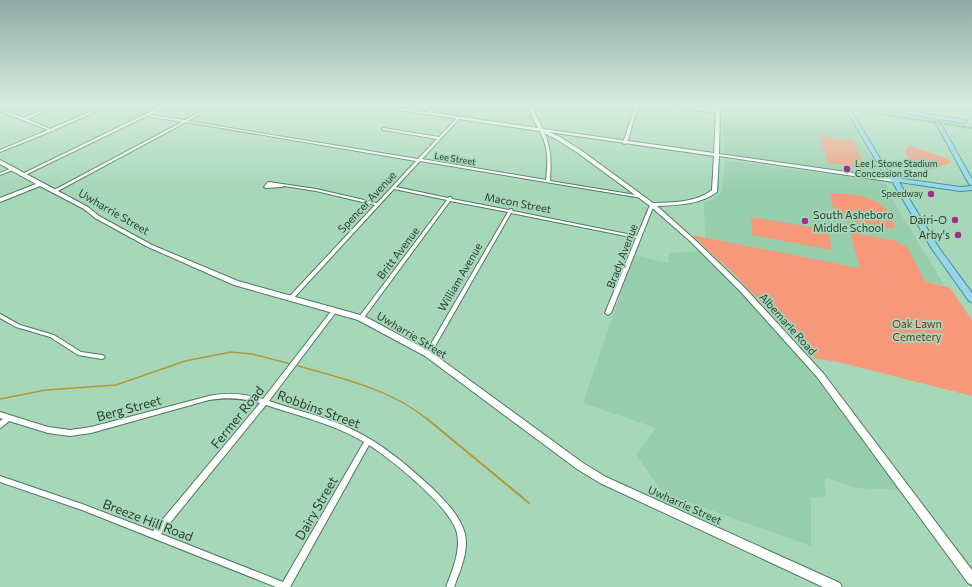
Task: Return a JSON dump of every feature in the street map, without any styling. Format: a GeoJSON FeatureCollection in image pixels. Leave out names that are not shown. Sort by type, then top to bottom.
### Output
{"type":"FeatureCollection","features":[{"type":"Feature","properties":{"kind":"main road"},"geometry":{"type":"LineString","coordinates":[[866,133],[895,177],[894,180],[936,249],[972,299]]}},
{"type":"Feature","properties":{"kind":"main road"},"geometry":{"type":"LineString","coordinates":[[894,180],[960,190],[972,188],[944,133]]}},
{"type":"Feature","properties":{"kind":"street"},"geometry":{"type":"LineString","coordinates":[[0,151],[43,133]]}},
{"type":"Feature","properties":{"kind":"street"},"geometry":{"type":"LineString","coordinates":[[22,175],[109,133]]}},
{"type":"Feature","properties":{"kind":"street"},"geometry":{"type":"LineString","coordinates":[[55,191],[164,133]]}},
{"type":"Feature","properties":{"kind":"street","name":"Lee Street"},"geometry":{"type":"LineString","coordinates":[[253,133],[642,198]]}},
{"type":"Feature","properties":{"kind":"street"},"geometry":{"type":"LineString","coordinates":[[411,133],[439,138]]}},
{"type":"Feature","properties":{"kind":"street","name":"Spencer Avenue"},"geometry":{"type":"LineString","coordinates":[[290,299],[443,133]]}},
{"type":"Feature","properties":{"kind":"street"},"geometry":{"type":"LineString","coordinates":[[544,133],[550,151],[548,182]]}},
{"type":"Feature","properties":{"kind":"street","name":"Albemarle Road"},"geometry":{"type":"LineString","coordinates":[[548,133],[577,150],[652,205],[692,240],[732,279],[820,375],[972,579]]}},
{"type":"Feature","properties":{"kind":"street"},"geometry":{"type":"LineString","coordinates":[[565,133],[894,180]]}},
{"type":"Feature","properties":{"kind":"street"},"geometry":{"type":"LineString","coordinates":[[625,142],[628,133]]}},
{"type":"Feature","properties":{"kind":"street"},"geometry":{"type":"LineString","coordinates":[[652,205],[699,199],[711,195],[715,191],[718,133]]}},
{"type":"Feature","properties":{"kind":"street","name":"Uwharrie Street"},"geometry":{"type":"LineString","coordinates":[[0,162],[22,175],[55,191],[150,246],[236,283],[361,318],[428,354],[580,466],[603,480],[836,587]]}},
{"type":"Feature","properties":{"kind":"street"},"geometry":{"type":"LineString","coordinates":[[0,174],[13,169]]}},
{"type":"Feature","properties":{"kind":"street"},"geometry":{"type":"LineString","coordinates":[[0,200],[40,184]]}},
{"type":"Feature","properties":{"kind":"street"},"geometry":{"type":"LineString","coordinates":[[282,186],[316,190],[377,204]]}},
{"type":"Feature","properties":{"kind":"street","name":"Macon Street"},"geometry":{"type":"LineString","coordinates":[[393,188],[450,198],[638,237]]}},
{"type":"Feature","properties":{"kind":"street","name":"Britt Avenue"},"geometry":{"type":"LineString","coordinates":[[361,318],[450,198]]}},
{"type":"Feature","properties":{"kind":"street","name":"Brady Avenue"},"geometry":{"type":"LineString","coordinates":[[608,313],[652,205]]}},
{"type":"Feature","properties":{"kind":"street","name":"William Avenue"},"geometry":{"type":"LineString","coordinates":[[428,354],[510,210]]}},
{"type":"Feature","properties":{"kind":"street","name":"Fermer Road"},"geometry":{"type":"LineString","coordinates":[[155,536],[265,402],[334,311]]}},
{"type":"Feature","properties":{"kind":"street"},"geometry":{"type":"LineString","coordinates":[[0,316],[18,326],[52,336],[80,354],[102,356]]}},
{"type":"Feature","properties":{"kind":"street","name":"Berg Street"},"geometry":{"type":"LineString","coordinates":[[0,415],[48,430],[70,434],[91,430],[219,396],[238,395],[265,402]]}},
{"type":"Feature","properties":{"kind":"street","name":"Robbins Street"},"geometry":{"type":"LineString","coordinates":[[265,402],[339,427],[368,441],[395,458],[410,471],[444,505],[461,534],[461,552],[450,587]]}},
{"type":"Feature","properties":{"kind":"street"},"geometry":{"type":"LineString","coordinates":[[0,425],[8,418]]}},
{"type":"Feature","properties":{"kind":"street","name":"Dairy Street"},"geometry":{"type":"LineString","coordinates":[[285,587],[368,441]]}},
{"type":"Feature","properties":{"kind":"street","name":"Breeze Hill Road"},"geometry":{"type":"LineString","coordinates":[[0,479],[155,536],[285,587]]}},
{"type":"Feature","properties":{"kind":"shaded area"},"geometry":{"type":"Polygon","coordinates":[[[724,133],[856,133],[881,174],[878,175],[724,153],[724,133]]]}},
{"type":"Feature","properties":{"kind":"shaded area","name":"South Asheboro Middle School"},"geometry":{"type":"Polygon","coordinates":[[[725,160],[877,181],[886,184],[895,204],[944,285],[705,238],[704,203],[711,201],[722,192],[725,160]]]}},
{"type":"Feature","properties":{"kind":"shaded area"},"geometry":{"type":"Polygon","coordinates":[[[700,251],[743,295],[794,352],[846,416],[900,490],[857,488],[825,477],[826,496],[811,498],[811,546],[663,493],[636,455],[656,428],[583,403],[634,255],[668,263],[669,253],[700,251]]]}},
{"type":"Feature","properties":{"kind":"green space"},"geometry":{"type":"Polygon","coordinates":[[[819,136],[853,140],[865,168],[828,163],[819,136]]]}},
{"type":"Feature","properties":{"kind":"green space"},"geometry":{"type":"Polygon","coordinates":[[[910,146],[949,159],[952,162],[930,170],[914,163],[908,157],[905,150],[910,146]]]}},
{"type":"Feature","properties":{"kind":"green space"},"geometry":{"type":"Polygon","coordinates":[[[830,193],[850,194],[871,199],[887,210],[893,219],[895,229],[835,218],[830,193]]]}},
{"type":"Feature","properties":{"kind":"green space"},"geometry":{"type":"Polygon","coordinates":[[[751,217],[828,230],[832,250],[752,235],[751,217]]]}},
{"type":"Feature","properties":{"kind":"green space","name":"Oak Lawn Cemetery"},"geometry":{"type":"Polygon","coordinates":[[[850,226],[863,231],[855,233],[896,241],[908,248],[925,281],[950,288],[972,320],[972,396],[838,362],[814,358],[736,276],[692,235],[905,277],[860,268],[850,233],[854,233],[850,226]]]}},
{"type":"Feature","properties":{"kind":"waterway"},"geometry":{"type":"LineString","coordinates":[[0,399],[46,390],[116,385],[185,361],[231,352],[252,354],[291,364]]}},
{"type":"Feature","properties":{"kind":"waterway"},"geometry":{"type":"LineString","coordinates":[[295,365],[347,380],[381,392],[398,400],[427,419]]}},
{"type":"Feature","properties":{"kind":"waterway"},"geometry":{"type":"LineString","coordinates":[[426,418],[529,503]]}},
{"type":"Feature","properties":{"kind":"place","name":"Lee J. Stone Stadium Concession Stand"},"geometry":{"type":"Point","coordinates":[847,169]}},
{"type":"Feature","properties":{"kind":"place","name":"Speedway"},"geometry":{"type":"Point","coordinates":[931,194]}},
{"type":"Feature","properties":{"kind":"place","name":"Dairi-O"},"geometry":{"type":"Point","coordinates":[955,220]}},
{"type":"Feature","properties":{"kind":"place","name":"South Asheboro Middle School"},"geometry":{"type":"Point","coordinates":[805,221]}},
{"type":"Feature","properties":{"kind":"place","name":"Arby's"},"geometry":{"type":"Point","coordinates":[958,235]}}]}
